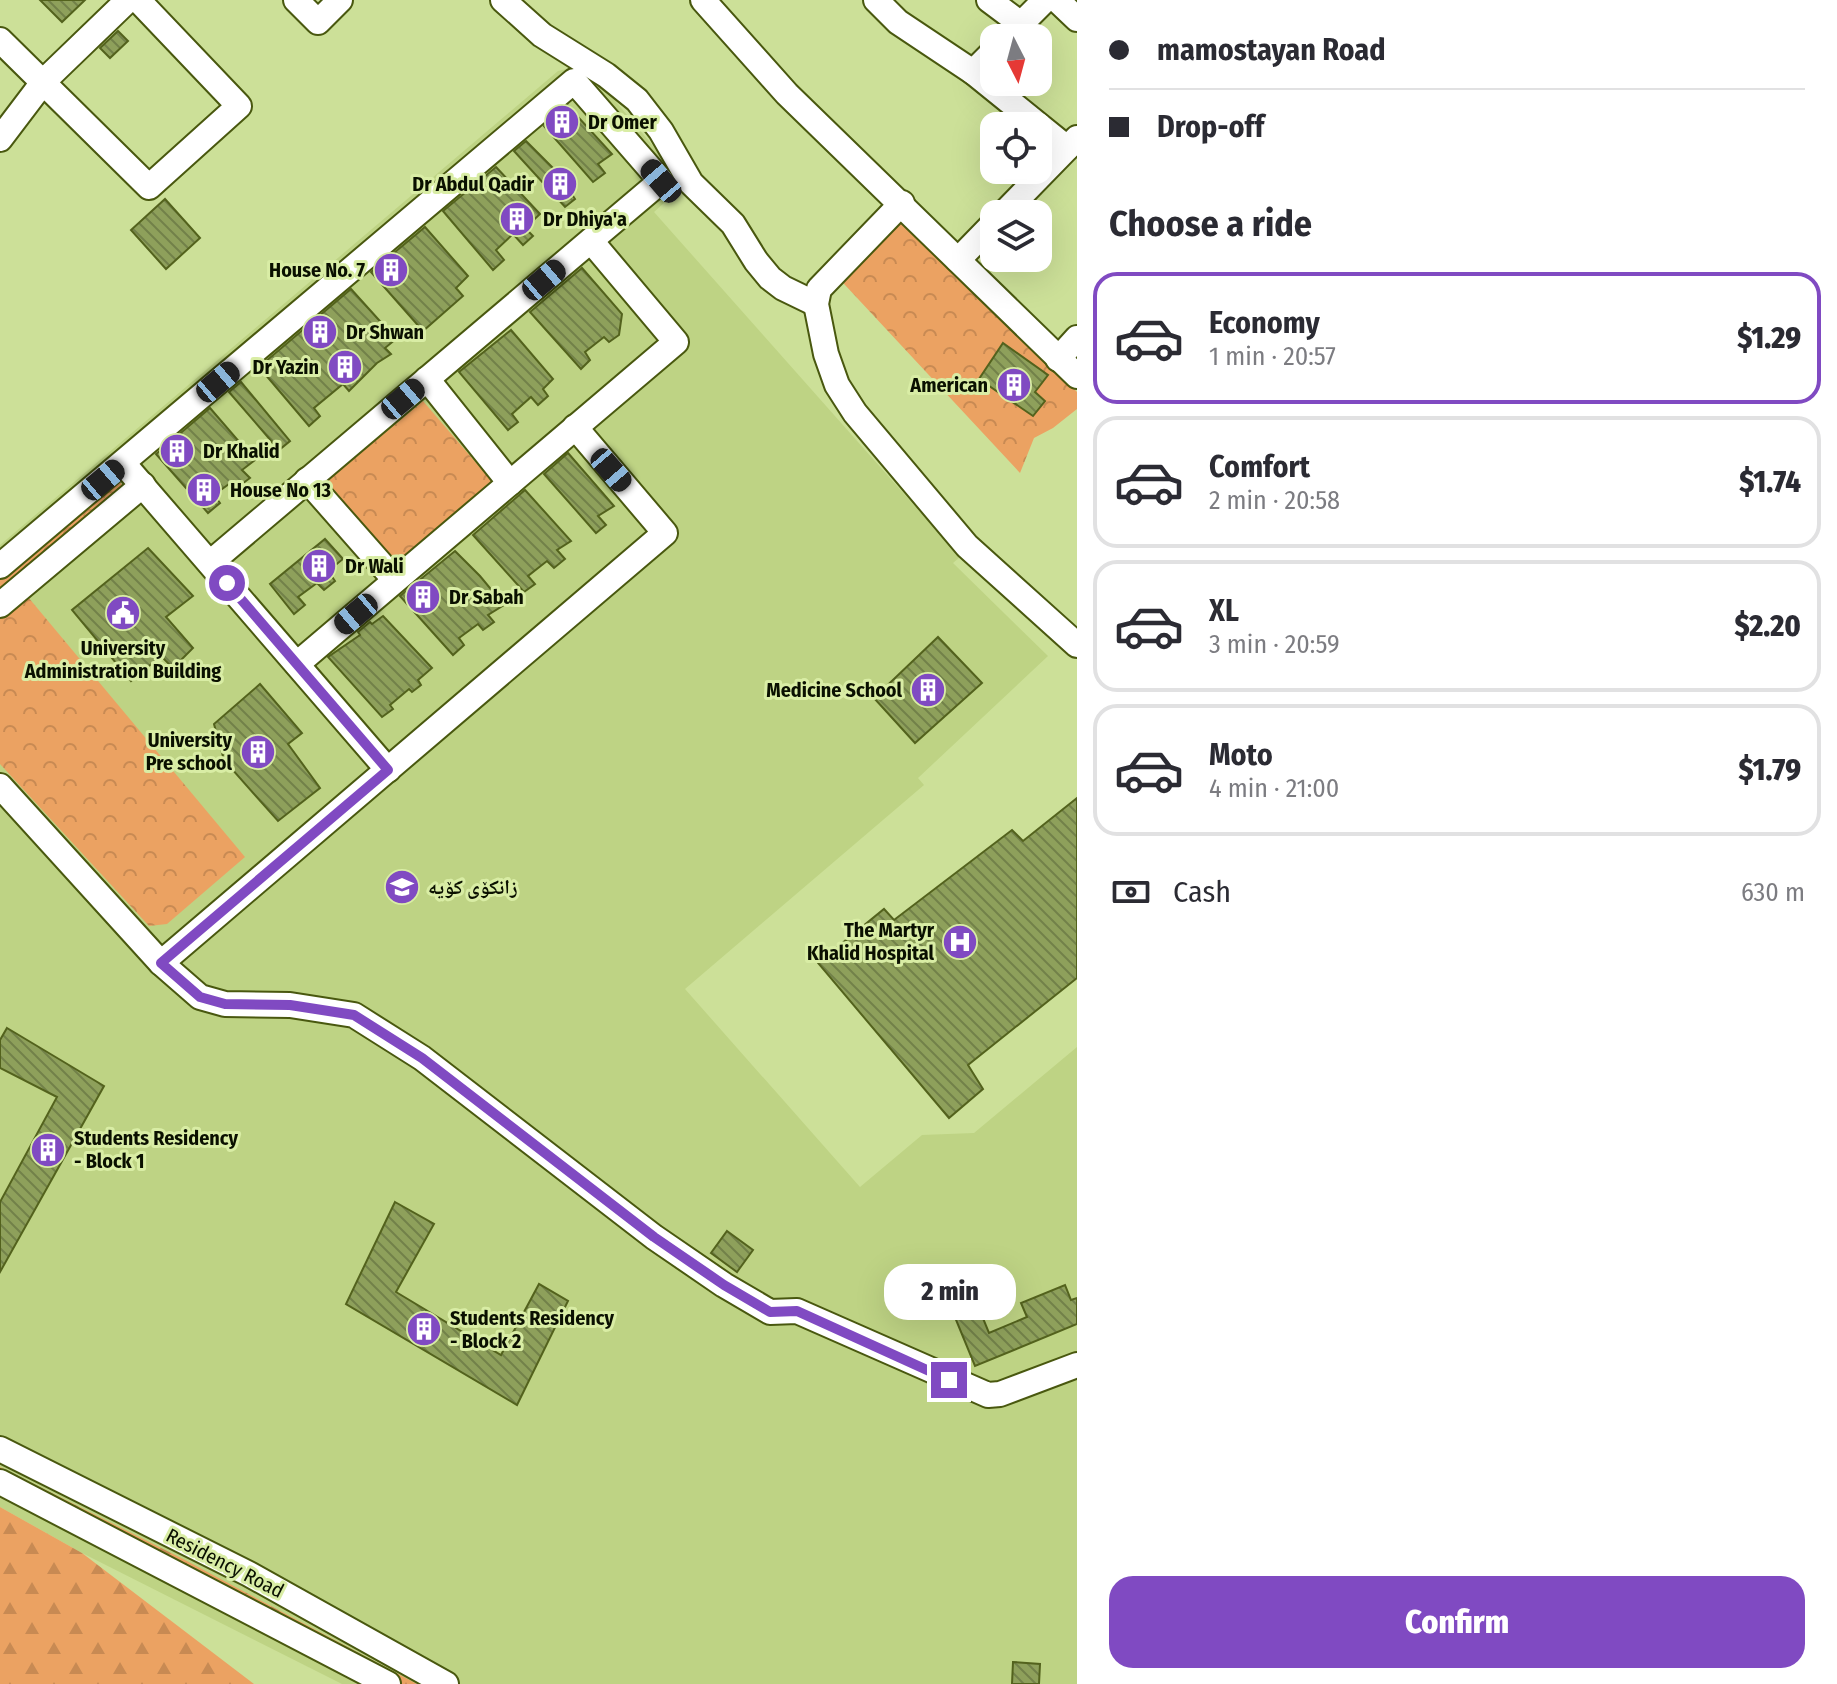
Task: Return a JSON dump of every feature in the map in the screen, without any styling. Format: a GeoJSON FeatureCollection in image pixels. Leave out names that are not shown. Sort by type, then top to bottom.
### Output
{"type":"FeatureCollection","features":[{"type":"Feature","properties":{"kind":"street"},"geometry":{"type":"LineString","coordinates":[[0,139],[44,81],[128,0]]}},
{"type":"Feature","properties":{"kind":"street"},"geometry":{"type":"LineString","coordinates":[[0,40],[149,187],[239,106],[138,0]]}},
{"type":"Feature","properties":{"kind":"street"},"geometry":{"type":"LineString","coordinates":[[296,0],[318,22],[340,0]]}},
{"type":"Feature","properties":{"kind":"street"},"geometry":{"type":"LineString","coordinates":[[503,0],[542,35],[606,75],[637,100],[661,131],[691,183],[733,224],[770,278],[816,304]]}},
{"type":"Feature","properties":{"kind":"street"},"geometry":{"type":"LineString","coordinates":[[703,0],[787,94],[1077,376]]}},
{"type":"Feature","properties":{"kind":"street"},"geometry":{"type":"LineString","coordinates":[[876,0],[898,22],[1072,143],[1017,200]]}},
{"type":"Feature","properties":{"kind":"street"},"geometry":{"type":"LineString","coordinates":[[989,0],[1008,24]]}},
{"type":"Feature","properties":{"kind":"street"},"geometry":{"type":"LineString","coordinates":[[1021,24],[1045,0]]}},
{"type":"Feature","properties":{"kind":"street"},"geometry":{"type":"LineString","coordinates":[[1057,0],[1077,19]]}},
{"type":"Feature","properties":{"kind":"street"},"geometry":{"type":"LineString","coordinates":[[973,72],[980,65]]}},
{"type":"Feature","properties":{"kind":"street"},"geometry":{"type":"LineString","coordinates":[[0,566],[574,81],[661,181],[210,563]]}},
{"type":"Feature","properties":{"kind":"street"},"geometry":{"type":"LineString","coordinates":[[902,203],[819,289],[816,304],[831,370],[855,413],[967,546],[1077,645]]}},
{"type":"Feature","properties":{"kind":"street"},"geometry":{"type":"LineString","coordinates":[[958,260],[980,237]]}},
{"type":"Feature","properties":{"kind":"street"},"geometry":{"type":"LineString","coordinates":[[297,664],[676,342],[591,241]]}},
{"type":"Feature","properties":{"kind":"street"},"geometry":{"type":"LineString","coordinates":[[1058,359],[1077,338]]}},
{"type":"Feature","properties":{"kind":"street"},"geometry":{"type":"LineString","coordinates":[[427,379],[510,483]]}},
{"type":"Feature","properties":{"kind":"street"},"geometry":{"type":"LineString","coordinates":[[161,963],[665,533],[575,427]]}},
{"type":"Feature","properties":{"kind":"street"},"geometry":{"type":"LineString","coordinates":[[123,463],[388,770]]}},
{"type":"Feature","properties":{"kind":"street"},"geometry":{"type":"LineString","coordinates":[[307,480],[395,580]]}},
{"type":"Feature","properties":{"kind":"street"},"geometry":{"type":"LineString","coordinates":[[0,605],[143,485]]}},
{"type":"Feature","properties":{"kind":"street"},"geometry":{"type":"LineString","coordinates":[[0,786],[161,963],[200,997],[225,1004],[290,1005],[354,1015],[422,1058],[654,1237],[770,1312],[797,1311],[988,1395],[1000,1394],[1077,1365]]}},
{"type":"Feature","properties":{"kind":"street","name":"Residency Road"},"geometry":{"type":"LineString","coordinates":[[0,1449],[249,1574],[446,1684]]}},
{"type":"Feature","properties":{"kind":"street","name":"Residency Road"},"geometry":{"type":"LineString","coordinates":[[0,1482],[388,1684]]}},
{"type":"Feature","properties":{"kind":"shaded area","name":"زانکۆی کۆیە"},"geometry":{"type":"Polygon","coordinates":[[[575,67],[591,72],[685,184],[654,212],[960,557],[953,563],[1048,656],[918,778],[924,785],[685,989],[860,1187],[922,1135],[974,1133],[1077,1047],[1077,1684],[342,1684],[82,1553],[0,1507],[0,545],[558,71],[575,67]]]}},
{"type":"Feature","properties":{"kind":"green space"},"geometry":{"type":"Polygon","coordinates":[[[893,201],[1077,392],[1077,409],[1034,438],[1020,473],[832,271],[893,201]]]}},
{"type":"Feature","properties":{"kind":"green space"},"geometry":{"type":"Polygon","coordinates":[[[423,401],[496,486],[398,567],[325,483],[423,401]]]}},
{"type":"Feature","properties":{"kind":"green space"},"geometry":{"type":"Polygon","coordinates":[[[117,479],[124,487],[0,591],[0,574],[117,479]]]}},
{"type":"Feature","properties":{"kind":"green space"},"geometry":{"type":"Polygon","coordinates":[[[23,591],[245,857],[167,924],[149,926],[0,764],[0,611],[23,591]]]}},
{"type":"Feature","properties":{"kind":"green space"},"geometry":{"type":"Polygon","coordinates":[[[0,1467],[185,1560],[417,1684],[392,1684],[0,1482],[0,1467]]]}},
{"type":"Feature","properties":{"kind":"green space"},"geometry":{"type":"Polygon","coordinates":[[[0,1507],[82,1553],[254,1684],[0,1684],[0,1507]]]}},
{"type":"Feature","properties":{"kind":"building"},"geometry":{"type":"Polygon","coordinates":[[[40,0],[85,0],[62,22],[40,0]]]}},
{"type":"Feature","properties":{"kind":"building"},"geometry":{"type":"Polygon","coordinates":[[[118,31],[128,41],[110,58],[100,48],[118,31]]]}},
{"type":"Feature","properties":{"kind":"building"},"geometry":{"type":"Polygon","coordinates":[[[568,106],[612,154],[598,164],[605,173],[593,182],[544,126],[568,106]]]}},
{"type":"Feature","properties":{"kind":"building"},"geometry":{"type":"Polygon","coordinates":[[[526,141],[572,187],[569,190],[575,199],[565,207],[514,151],[526,141]]]}},
{"type":"Feature","properties":{"kind":"building"},"geometry":{"type":"Polygon","coordinates":[[[496,167],[540,214],[525,228],[533,236],[523,245],[513,234],[496,250],[504,260],[493,270],[443,211],[496,167]]]}},
{"type":"Feature","properties":{"kind":"building"},"geometry":{"type":"Polygon","coordinates":[[[165,199],[200,238],[166,269],[131,230],[165,199]]]}},
{"type":"Feature","properties":{"kind":"building"},"geometry":{"type":"Polygon","coordinates":[[[425,227],[468,276],[456,288],[463,296],[423,331],[371,272],[425,227]]]}},
{"type":"Feature","properties":{"kind":"building"},"geometry":{"type":"Polygon","coordinates":[[[582,268],[622,314],[619,335],[609,342],[604,337],[585,352],[590,360],[581,369],[530,312],[582,268]]]}},
{"type":"Feature","properties":{"kind":"building"},"geometry":{"type":"Polygon","coordinates":[[[351,289],[396,339],[385,348],[391,354],[377,363],[349,391],[343,384],[314,408],[320,416],[309,426],[259,367],[351,289]]]}},
{"type":"Feature","properties":{"kind":"building"},"geometry":{"type":"Polygon","coordinates":[[[511,330],[553,379],[543,389],[548,396],[538,405],[531,397],[512,414],[518,422],[508,430],[459,372],[511,330]]]}},
{"type":"Feature","properties":{"kind":"building","name":"American"},"geometry":{"type":"Polygon","coordinates":[[[1003,343],[1048,375],[1035,392],[1045,401],[1033,416],[979,379],[1003,343]]]}},
{"type":"Feature","properties":{"kind":"building"},"geometry":{"type":"Polygon","coordinates":[[[241,382],[290,441],[279,450],[229,392],[241,382]]]}},
{"type":"Feature","properties":{"kind":"building"},"geometry":{"type":"Polygon","coordinates":[[[210,408],[255,460],[242,470],[250,478],[238,487],[233,481],[214,495],[220,503],[208,513],[156,454],[210,408]]]}},
{"type":"Feature","properties":{"kind":"building"},"geometry":{"type":"Polygon","coordinates":[[[568,453],[614,506],[598,516],[606,525],[596,533],[544,474],[568,453]]]}},
{"type":"Feature","properties":{"kind":"building"},"geometry":{"type":"Polygon","coordinates":[[[525,490],[571,541],[557,550],[565,559],[554,568],[547,561],[528,576],[535,584],[524,592],[473,535],[525,490]]]}},
{"type":"Feature","properties":{"kind":"building"},"geometry":{"type":"Polygon","coordinates":[[[325,539],[343,559],[328,571],[335,581],[324,590],[317,583],[298,597],[305,605],[294,614],[270,584],[325,539]]]}},
{"type":"Feature","properties":{"kind":"building","name":"University Administration Building"},"geometry":{"type":"Polygon","coordinates":[[[148,548],[193,596],[166,617],[193,648],[173,668],[161,656],[131,681],[72,610],[148,548]]]}},
{"type":"Feature","properties":{"kind":"building"},"geometry":{"type":"Polygon","coordinates":[[[455,551],[504,605],[488,615],[494,622],[483,630],[478,624],[459,638],[464,645],[453,655],[400,596],[455,551]]]}},
{"type":"Feature","properties":{"kind":"building"},"geometry":{"type":"Polygon","coordinates":[[[383,616],[432,668],[418,680],[421,685],[412,692],[409,689],[390,705],[393,709],[382,717],[328,657],[360,635],[358,632],[370,622],[372,624],[383,616]]]}},
{"type":"Feature","properties":{"kind":"building","name":"Medicine School"},"geometry":{"type":"Polygon","coordinates":[[[938,637],[982,683],[915,743],[874,698],[938,637]]]}},
{"type":"Feature","properties":{"kind":"building","name":"University Pre school"},"geometry":{"type":"Polygon","coordinates":[[[260,684],[302,733],[288,744],[320,788],[278,821],[224,760],[214,724],[260,684]]]}},
{"type":"Feature","properties":{"kind":"building","name":"The Martyr Khalid Hospital"},"geometry":{"type":"Polygon","coordinates":[[[1077,798],[1077,978],[968,1065],[983,1089],[949,1118],[818,963],[884,909],[894,920],[1012,830],[1023,841],[1077,798]]]}},
{"type":"Feature","properties":{"kind":"building","name":"Students Residency - Block 1"},"geometry":{"type":"Polygon","coordinates":[[[7,1028],[104,1086],[0,1272],[0,1202],[57,1097],[0,1068],[0,1040],[7,1028]]]}},
{"type":"Feature","properties":{"kind":"building","name":"Students Residency - Block 2"},"geometry":{"type":"Polygon","coordinates":[[[395,1202],[434,1224],[396,1292],[501,1355],[539,1284],[568,1301],[517,1405],[346,1304],[395,1202]]]}},
{"type":"Feature","properties":{"kind":"building"},"geometry":{"type":"Polygon","coordinates":[[[727,1231],[753,1250],[737,1272],[711,1253],[727,1231]]]}},
{"type":"Feature","properties":{"kind":"building"},"geometry":{"type":"Polygon","coordinates":[[[962,1267],[989,1333],[1027,1317],[1021,1303],[1065,1285],[1071,1300],[1077,1298],[1077,1324],[975,1366],[938,1276],[962,1267]]]}},
{"type":"Feature","properties":{"kind":"building"},"geometry":{"type":"Polygon","coordinates":[[[1013,1662],[1040,1664],[1039,1684],[1012,1684],[1013,1662]]]}},
{"type":"Feature","properties":{"kind":"place","name":"Dr Omer"},"geometry":{"type":"Point","coordinates":[562,122]}},
{"type":"Feature","properties":{"kind":"place","name":"Dr Abdul Qadir"},"geometry":{"type":"Point","coordinates":[560,184]}},
{"type":"Feature","properties":{"kind":"place","name":"Dr Dhiya'a"},"geometry":{"type":"Point","coordinates":[517,219]}},
{"type":"Feature","properties":{"kind":"place","name":"House No. 7"},"geometry":{"type":"Point","coordinates":[391,270]}},
{"type":"Feature","properties":{"kind":"place","name":"Dr Shwan"},"geometry":{"type":"Point","coordinates":[320,332]}},
{"type":"Feature","properties":{"kind":"place","name":"Dr Yazin"},"geometry":{"type":"Point","coordinates":[345,367]}},
{"type":"Feature","properties":{"kind":"place","name":"American"},"geometry":{"type":"Point","coordinates":[1014,385]}},
{"type":"Feature","properties":{"kind":"place","name":"Dr Khalid"},"geometry":{"type":"Point","coordinates":[177,451]}},
{"type":"Feature","properties":{"kind":"place","name":"House No 13"},"geometry":{"type":"Point","coordinates":[204,490]}},
{"type":"Feature","properties":{"kind":"place","name":"Dr Wali"},"geometry":{"type":"Point","coordinates":[319,566]}},
{"type":"Feature","properties":{"kind":"place","name":"Dr Sabah"},"geometry":{"type":"Point","coordinates":[423,597]}},
{"type":"Feature","properties":{"kind":"place","name":"University Administration Building"},"geometry":{"type":"Point","coordinates":[123,613]}},
{"type":"Feature","properties":{"kind":"place","name":"Medicine School"},"geometry":{"type":"Point","coordinates":[928,690]}},
{"type":"Feature","properties":{"kind":"place","name":"University Pre school"},"geometry":{"type":"Point","coordinates":[258,752]}},
{"type":"Feature","properties":{"kind":"place","name":"زانکۆی کۆیە"},"geometry":{"type":"Point","coordinates":[402,887]}},
{"type":"Feature","properties":{"kind":"place","name":"The Martyr Khalid Hospital"},"geometry":{"type":"Point","coordinates":[960,942]}},
{"type":"Feature","properties":{"kind":"place","name":"Students Residency - Block 1"},"geometry":{"type":"Point","coordinates":[48,1150]}},
{"type":"Feature","properties":{"kind":"place","name":"Students Residency - Block 2"},"geometry":{"type":"Point","coordinates":[424,1329]}},
{"type":"Feature","properties":{"kind":"route"},"geometry":{"type":"LineString","coordinates":[[227,583],[388,770],[161,963],[200,997],[225,1004],[290,1005],[354,1015],[422,1058],[654,1237],[724,1285],[770,1312],[797,1311],[949,1380]]}}]}
